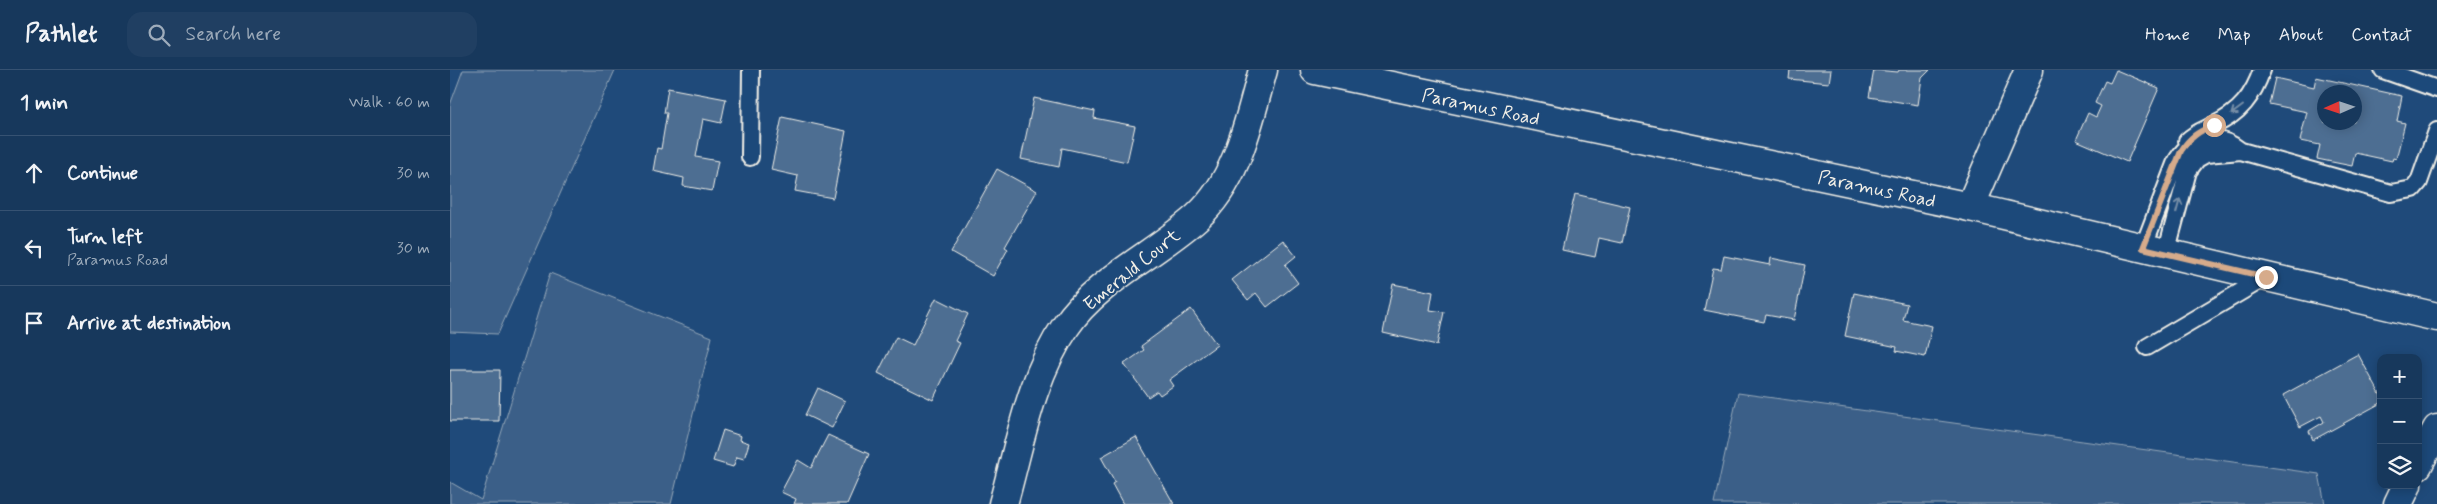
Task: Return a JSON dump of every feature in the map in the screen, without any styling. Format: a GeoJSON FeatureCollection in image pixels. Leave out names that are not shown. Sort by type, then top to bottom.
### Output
{"type":"FeatureCollection","features":[{"type":"Feature","properties":{"kind":"main road","name":"Emerald Court"},"geometry":{"type":"LineString","coordinates":[[1003,504],[1039,374],[1066,324],[1090,298],[1198,216],[1220,188],[1239,152],[1263,70]]}},
{"type":"Feature","properties":{"kind":"main road","name":"Paramus Road"},"geometry":{"type":"LineString","coordinates":[[1315,70],[1970,207],[2437,317]]}},
{"type":"Feature","properties":{"kind":"main road"},"geometry":{"type":"LineString","coordinates":[[1970,207],[2028,70]]}},
{"type":"Feature","properties":{"kind":"main road"},"geometry":{"type":"LineString","coordinates":[[2422,457],[2437,429]]}},
{"type":"Feature","properties":{"kind":"lane"},"geometry":{"type":"LineString","coordinates":[[750,157],[751,70]]}},
{"type":"Feature","properties":{"kind":"lane"},"geometry":{"type":"LineString","coordinates":[[2154,250],[2181,151],[2188,140],[2200,130],[2214,125],[2248,101],[2262,70]]}},
{"type":"Feature","properties":{"kind":"lane"},"geometry":{"type":"LineString","coordinates":[[2383,70],[2437,89]]}},
{"type":"Feature","properties":{"kind":"lane"},"geometry":{"type":"LineString","coordinates":[[2181,151],[2196,142],[2212,139],[2229,142],[2241,151],[2391,194],[2413,189],[2419,182],[2437,132]]}},
{"type":"Feature","properties":{"kind":"lane"},"geometry":{"type":"LineString","coordinates":[[2154,250],[2191,166],[2197,159],[2206,154],[2241,151]]}},
{"type":"Feature","properties":{"kind":"lane"},"geometry":{"type":"LineString","coordinates":[[2147,347],[2266,277]]}},
{"type":"Feature","properties":{"kind":"shaded area"},"geometry":{"type":"Polygon","coordinates":[[[463,70],[615,70],[498,334],[450,332],[450,105],[463,70]]]}},
{"type":"Feature","properties":{"kind":"shaded area"},"geometry":{"type":"Polygon","coordinates":[[[550,273],[712,337],[671,504],[450,504],[450,482],[481,500],[550,273]]]}},
{"type":"Feature","properties":{"kind":"shaded area"},"geometry":{"type":"Polygon","coordinates":[[[1738,393],[2319,474],[2325,504],[1714,504],[1738,393]]]}},
{"type":"Feature","properties":{"kind":"building"},"geometry":{"type":"Polygon","coordinates":[[[1790,70],[1831,70],[1829,83],[1789,79],[1790,70]]]}},
{"type":"Feature","properties":{"kind":"building"},"geometry":{"type":"Polygon","coordinates":[[[1874,70],[1898,72],[1899,70],[1930,70],[1922,78],[1918,105],[1869,97],[1874,70]]]}},
{"type":"Feature","properties":{"kind":"building"},"geometry":{"type":"Polygon","coordinates":[[[2116,70],[2159,88],[2127,162],[2076,140],[2088,113],[2096,117],[2101,106],[2095,103],[2105,81],[2110,83],[2116,70]]]}},
{"type":"Feature","properties":{"kind":"building"},"geometry":{"type":"Polygon","coordinates":[[[2316,77],[2352,85],[2317,85],[2317,130],[2362,130],[2362,87],[2402,96],[2397,121],[2405,123],[2396,159],[2393,158],[2392,161],[2355,153],[2352,166],[2317,159],[2320,145],[2300,141],[2307,112],[2269,104],[2275,78],[2314,87],[2316,77]]]}},
{"type":"Feature","properties":{"kind":"building"},"geometry":{"type":"Polygon","coordinates":[[[668,88],[726,99],[721,123],[703,119],[696,157],[718,161],[712,191],[683,186],[684,178],[653,171],[657,148],[661,149],[667,113],[664,113],[668,88]]]}},
{"type":"Feature","properties":{"kind":"building"},"geometry":{"type":"Polygon","coordinates":[[[1034,98],[1095,111],[1094,118],[1135,126],[1127,162],[1062,148],[1059,167],[1021,159],[1034,98]]]}},
{"type":"Feature","properties":{"kind":"building"},"geometry":{"type":"Polygon","coordinates":[[[782,117],[846,131],[833,198],[795,191],[798,176],[771,170],[782,117]]]}},
{"type":"Feature","properties":{"kind":"building"},"geometry":{"type":"Polygon","coordinates":[[[997,169],[1037,191],[1005,247],[1008,249],[993,276],[951,252],[997,169]]]}},
{"type":"Feature","properties":{"kind":"building"},"geometry":{"type":"Polygon","coordinates":[[[1575,194],[1630,207],[1622,243],[1599,238],[1595,257],[1562,250],[1575,194]]]}},
{"type":"Feature","properties":{"kind":"building"},"geometry":{"type":"Polygon","coordinates":[[[1283,240],[1296,256],[1285,265],[1298,283],[1267,307],[1256,293],[1248,300],[1232,280],[1283,240]]]}},
{"type":"Feature","properties":{"kind":"building"},"geometry":{"type":"Polygon","coordinates":[[[1724,256],[1770,265],[1771,258],[1805,265],[1794,320],[1766,315],[1764,322],[1704,310],[1713,268],[1721,269],[1724,256]]]}},
{"type":"Feature","properties":{"kind":"building"},"geometry":{"type":"Polygon","coordinates":[[[1393,284],[1433,292],[1430,310],[1444,312],[1437,345],[1383,333],[1393,284]]]}},
{"type":"Feature","properties":{"kind":"building"},"geometry":{"type":"Polygon","coordinates":[[[1854,293],[1907,304],[1903,320],[1932,326],[1925,357],[1896,351],[1897,347],[1845,336],[1854,293]]]}},
{"type":"Feature","properties":{"kind":"building"},"geometry":{"type":"Polygon","coordinates":[[[936,298],[968,314],[955,341],[960,343],[933,400],[878,373],[896,337],[913,345],[936,298]]]}},
{"type":"Feature","properties":{"kind":"building"},"geometry":{"type":"Polygon","coordinates":[[[1191,309],[1217,345],[1169,380],[1173,386],[1160,395],[1157,391],[1148,397],[1124,364],[1144,350],[1141,346],[1191,309]]]}},
{"type":"Feature","properties":{"kind":"building"},"geometry":{"type":"Polygon","coordinates":[[[2358,354],[2377,389],[2377,405],[2313,440],[2309,431],[2324,422],[2321,416],[2300,427],[2283,395],[2358,354]]]}},
{"type":"Feature","properties":{"kind":"building"},"geometry":{"type":"Polygon","coordinates":[[[450,370],[500,370],[499,421],[450,421],[450,370]]]}},
{"type":"Feature","properties":{"kind":"building"},"geometry":{"type":"Polygon","coordinates":[[[818,388],[845,401],[832,428],[805,415],[818,388]]]}},
{"type":"Feature","properties":{"kind":"building"},"geometry":{"type":"Polygon","coordinates":[[[723,430],[741,436],[740,440],[749,443],[744,459],[737,457],[733,467],[713,461],[723,430]]]}},
{"type":"Feature","properties":{"kind":"building"},"geometry":{"type":"Polygon","coordinates":[[[828,435],[869,454],[847,504],[794,504],[796,499],[781,492],[798,460],[811,468],[828,435]]]}},
{"type":"Feature","properties":{"kind":"building"},"geometry":{"type":"Polygon","coordinates":[[[1136,437],[1174,504],[1123,504],[1112,484],[1115,482],[1101,457],[1136,437]]]}},
{"type":"Feature","properties":{"kind":"route"},"geometry":{"type":"LineString","coordinates":[[2214,125],[2200,130],[2188,140],[2181,151],[2143,248],[2266,277]]}}]}
